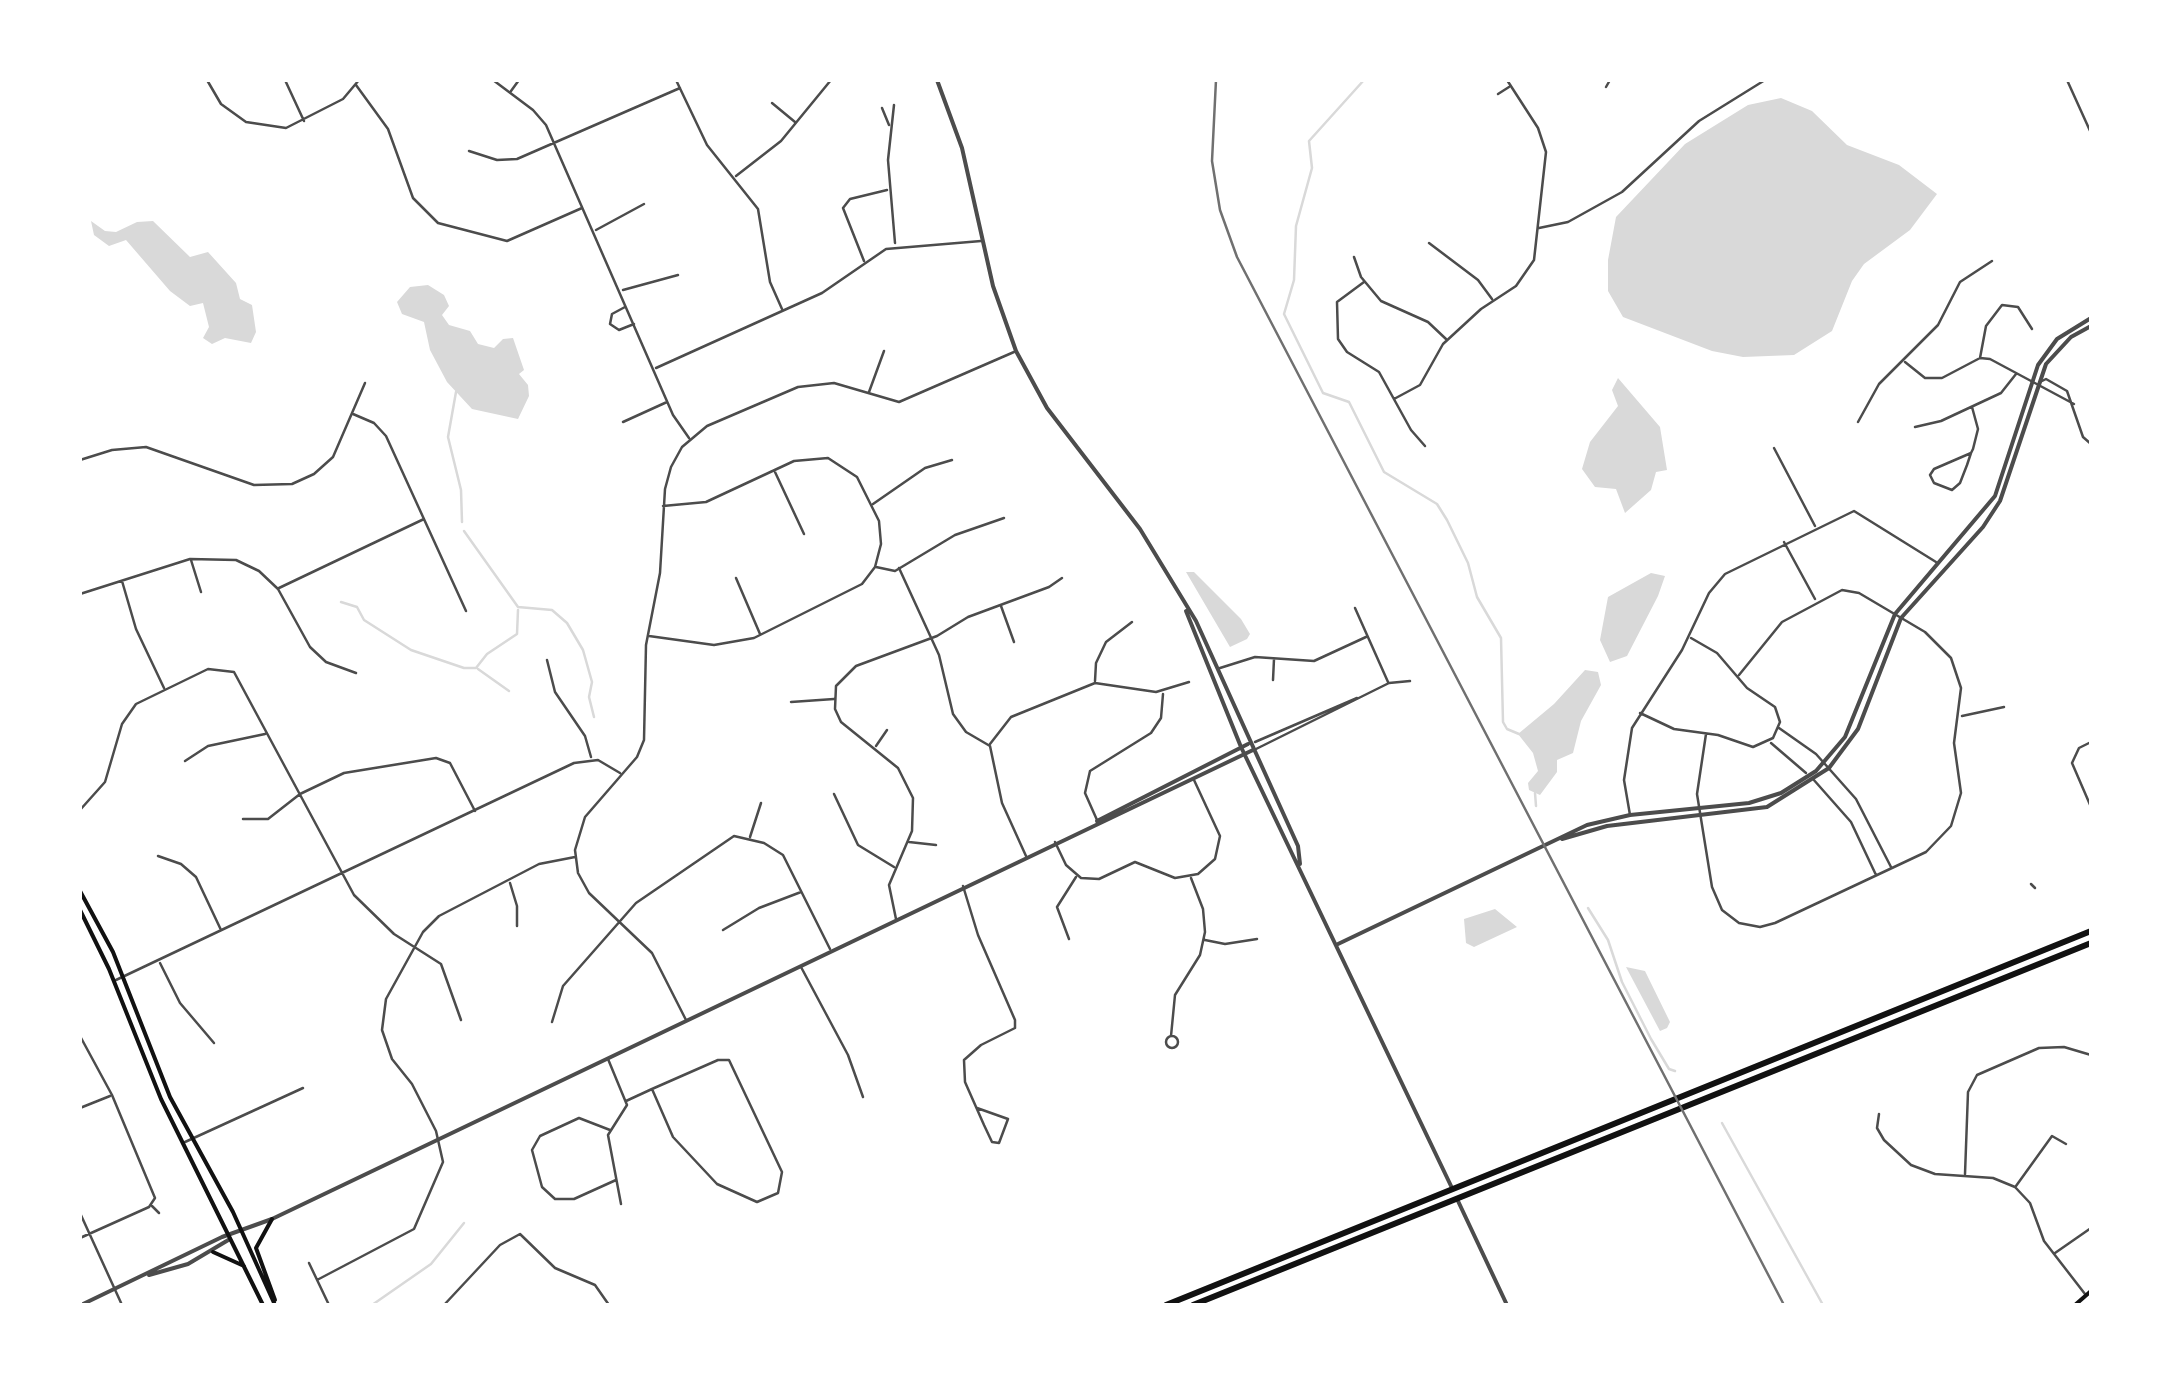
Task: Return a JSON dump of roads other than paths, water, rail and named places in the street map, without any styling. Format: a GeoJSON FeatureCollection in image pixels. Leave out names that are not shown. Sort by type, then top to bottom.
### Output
{"type":"FeatureCollection","features":[{"type":"Feature","properties":{"kind":"highway"},"geometry":{"type":"LineString","coordinates":[[1166,1305],[2091,931]]}},
{"type":"Feature","properties":{"kind":"highway"},"geometry":{"type":"LineString","coordinates":[[1193,1305],[2091,943]]}},
{"type":"Feature","properties":{"kind":"main road"},"geometry":{"type":"LineString","coordinates":[[80,891],[123,976],[150,1051],[275,1305]]}},
{"type":"Feature","properties":{"kind":"main road"},"geometry":{"type":"LineString","coordinates":[[80,910],[114,980],[142,1056],[263,1305]]}},
{"type":"Feature","properties":{"kind":"main road"},"geometry":{"type":"LineString","coordinates":[[272,1220],[256,1248],[275,1305]]}},
{"type":"Feature","properties":{"kind":"main road"},"geometry":{"type":"LineString","coordinates":[[212,1252],[244,1266]]}},
{"type":"Feature","properties":{"kind":"main road"},"geometry":{"type":"LineString","coordinates":[[2075,1305],[2088,1293]]}},
{"type":"Feature","properties":{"kind":"street"},"geometry":{"type":"LineString","coordinates":[[207,80],[220,104],[246,122],[286,128],[304,123],[343,99],[359,80]]}},
{"type":"Feature","properties":{"kind":"street"},"geometry":{"type":"LineString","coordinates":[[285,80],[304,123]]}},
{"type":"Feature","properties":{"kind":"street"},"geometry":{"type":"LineString","coordinates":[[492,80],[540,117],[555,143],[668,402],[690,439]]}},
{"type":"Feature","properties":{"kind":"street"},"geometry":{"type":"LineString","coordinates":[[510,92],[518,80]]}},
{"type":"Feature","properties":{"kind":"street"},"geometry":{"type":"LineString","coordinates":[[676,80],[707,145],[752,198],[763,222],[770,282],[783,311]]}},
{"type":"Feature","properties":{"kind":"street"},"geometry":{"type":"LineString","coordinates":[[734,176],[796,123],[832,80]]}},
{"type":"Feature","properties":{"kind":"street"},"geometry":{"type":"LineString","coordinates":[[937,80],[962,148],[1000,313],[1016,351],[1053,417],[1140,529],[1185,607],[1218,669],[1298,846],[1300,864]]}},
{"type":"Feature","properties":{"kind":"street"},"geometry":{"type":"LineString","coordinates":[[1394,399],[1423,382],[1447,340],[1493,300],[1516,286],[1530,270],[1538,250],[1546,152],[1538,128],[1507,80]]}},
{"type":"Feature","properties":{"kind":"street"},"geometry":{"type":"LineString","coordinates":[[1606,87],[1610,80]]}},
{"type":"Feature","properties":{"kind":"street"},"geometry":{"type":"LineString","coordinates":[[1538,228],[1568,222],[1622,192],[1699,122],[1765,80]]}},
{"type":"Feature","properties":{"kind":"street"},"geometry":{"type":"LineString","coordinates":[[2014,80],[2034,80]]}},
{"type":"Feature","properties":{"kind":"street"},"geometry":{"type":"LineString","coordinates":[[2066,80],[2091,133]]}},
{"type":"Feature","properties":{"kind":"street"},"geometry":{"type":"LineString","coordinates":[[356,85],[388,129],[413,198],[425,214],[446,226],[507,241],[584,207]]}},
{"type":"Feature","properties":{"kind":"street"},"geometry":{"type":"LineString","coordinates":[[1498,94],[1510,86]]}},
{"type":"Feature","properties":{"kind":"street"},"geometry":{"type":"LineString","coordinates":[[469,151],[506,160],[555,143],[680,88]]}},
{"type":"Feature","properties":{"kind":"street"},"geometry":{"type":"LineString","coordinates":[[772,103],[796,123]]}},
{"type":"Feature","properties":{"kind":"street"},"geometry":{"type":"LineString","coordinates":[[894,106],[888,189],[896,245]]}},
{"type":"Feature","properties":{"kind":"street"},"geometry":{"type":"LineString","coordinates":[[882,108],[890,128]]}},
{"type":"Feature","properties":{"kind":"street"},"geometry":{"type":"LineString","coordinates":[[864,261],[844,208],[850,200],[888,189]]}},
{"type":"Feature","properties":{"kind":"street"},"geometry":{"type":"LineString","coordinates":[[594,230],[644,204]]}},
{"type":"Feature","properties":{"kind":"street"},"geometry":{"type":"LineString","coordinates":[[655,369],[829,288],[864,261],[896,245],[958,246],[982,240]]}},
{"type":"Feature","properties":{"kind":"street"},"geometry":{"type":"LineString","coordinates":[[1429,243],[1478,280],[1493,300]]}},
{"type":"Feature","properties":{"kind":"street"},"geometry":{"type":"LineString","coordinates":[[1354,257],[1364,282],[1389,307],[1423,320],[1447,340]]}},
{"type":"Feature","properties":{"kind":"street"},"geometry":{"type":"LineString","coordinates":[[1858,422],[1879,384],[1938,325],[1960,282],[1992,261]]}},
{"type":"Feature","properties":{"kind":"street"},"geometry":{"type":"LineString","coordinates":[[621,291],[678,276]]}},
{"type":"Feature","properties":{"kind":"street"},"geometry":{"type":"LineString","coordinates":[[1364,282],[1337,302],[1338,339],[1347,352],[1379,372],[1425,446]]}},
{"type":"Feature","properties":{"kind":"street"},"geometry":{"type":"LineString","coordinates":[[628,306],[612,314],[610,324],[619,330],[635,323]]}},
{"type":"Feature","properties":{"kind":"street"},"geometry":{"type":"LineString","coordinates":[[1980,358],[1986,326],[2002,306],[2018,307],[2032,329]]}},
{"type":"Feature","properties":{"kind":"street"},"geometry":{"type":"LineString","coordinates":[[1557,840],[1607,826],[1767,807],[1827,766],[1858,729],[1898,616],[1995,496],[2032,380],[2058,339],[2091,318]]}},
{"type":"Feature","properties":{"kind":"street"},"geometry":{"type":"LineString","coordinates":[[1898,616],[1994,513],[2013,472],[2039,382],[2056,350],[2091,326]]}},
{"type":"Feature","properties":{"kind":"street"},"geometry":{"type":"LineString","coordinates":[[868,393],[884,351]]}},
{"type":"Feature","properties":{"kind":"street"},"geometry":{"type":"LineString","coordinates":[[686,1020],[652,953],[589,893],[575,857],[585,816],[644,740],[648,636],[660,574],[670,467],[690,439],[707,426],[798,387],[834,384],[906,400],[1016,351]]}},
{"type":"Feature","properties":{"kind":"street"},"geometry":{"type":"LineString","coordinates":[[1904,361],[1925,378],[1942,378],[1980,358]]}},
{"type":"Feature","properties":{"kind":"street"},"geometry":{"type":"LineString","coordinates":[[1980,358],[2039,382],[2074,404]]}},
{"type":"Feature","properties":{"kind":"street"},"geometry":{"type":"LineString","coordinates":[[1915,427],[2002,393],[2016,374]]}},
{"type":"Feature","properties":{"kind":"street"},"geometry":{"type":"LineString","coordinates":[[2039,382],[2046,379],[2058,384],[2074,404],[2084,437],[2091,444]]}},
{"type":"Feature","properties":{"kind":"street"},"geometry":{"type":"LineString","coordinates":[[80,460],[112,450],[146,447],[242,482],[280,486],[304,480],[325,466],[341,446],[365,383]]}},
{"type":"Feature","properties":{"kind":"street"},"geometry":{"type":"LineString","coordinates":[[623,422],[668,402]]}},
{"type":"Feature","properties":{"kind":"street"},"geometry":{"type":"LineString","coordinates":[[1972,407],[1978,429],[1972,453],[1958,486],[1946,489],[1934,483],[1930,475],[1934,469],[1972,453]]}},
{"type":"Feature","properties":{"kind":"street"},"geometry":{"type":"LineString","coordinates":[[354,414],[383,431],[466,612]]}},
{"type":"Feature","properties":{"kind":"street"},"geometry":{"type":"LineString","coordinates":[[1774,448],[1815,527]]}},
{"type":"Feature","properties":{"kind":"street"},"geometry":{"type":"LineString","coordinates":[[648,636],[714,645],[761,635],[854,590],[875,566],[881,532],[872,505],[852,470],[820,456],[774,471],[706,502],[664,506]]}},
{"type":"Feature","properties":{"kind":"street"},"geometry":{"type":"LineString","coordinates":[[872,505],[925,468],[952,460]]}},
{"type":"Feature","properties":{"kind":"street"},"geometry":{"type":"LineString","coordinates":[[774,471],[804,534]]}},
{"type":"Feature","properties":{"kind":"street"},"geometry":{"type":"LineString","coordinates":[[1630,815],[1625,758],[1639,712],[1689,637],[1718,580],[1734,567],[1854,511],[1937,563]]}},
{"type":"Feature","properties":{"kind":"street"},"geometry":{"type":"LineString","coordinates":[[875,566],[890,572],[955,535],[1004,518]]}},
{"type":"Feature","properties":{"kind":"street"},"geometry":{"type":"LineString","coordinates":[[278,589],[424,519]]}},
{"type":"Feature","properties":{"kind":"street"},"geometry":{"type":"LineString","coordinates":[[1784,542],[1816,601]]}},
{"type":"Feature","properties":{"kind":"street"},"geometry":{"type":"LineString","coordinates":[[190,559],[201,592]]}},
{"type":"Feature","properties":{"kind":"street"},"geometry":{"type":"LineString","coordinates":[[80,594],[190,559],[236,560],[259,571],[278,589],[310,647],[326,662],[356,673]]}},
{"type":"Feature","properties":{"kind":"street"},"geometry":{"type":"LineString","coordinates":[[900,568],[932,638],[953,714],[966,732],[990,746]]}},
{"type":"Feature","properties":{"kind":"street"},"geometry":{"type":"LineString","coordinates":[[736,578],[761,635]]}},
{"type":"Feature","properties":{"kind":"street"},"geometry":{"type":"LineString","coordinates":[[896,919],[889,894],[895,868],[908,841],[914,809],[910,787],[898,768],[842,722],[834,700],[841,679],[856,666],[932,638],[1062,578]]}},
{"type":"Feature","properties":{"kind":"street"},"geometry":{"type":"LineString","coordinates":[[122,581],[136,629],[164,690]]}},
{"type":"Feature","properties":{"kind":"street"},"geometry":{"type":"LineString","coordinates":[[1706,734],[1697,779],[1699,809],[1714,896],[1732,920],[1767,926],[1876,876],[1936,845],[1956,816],[1962,780],[1954,742],[1960,716],[1960,688],[1950,658],[1933,638],[1849,590],[1816,601],[1770,632],[1738,675]]}},
{"type":"Feature","properties":{"kind":"street"},"geometry":{"type":"LineString","coordinates":[[1000,604],[1014,642]]}},
{"type":"Feature","properties":{"kind":"street"},"geometry":{"type":"LineString","coordinates":[[1185,607],[1240,747],[1289,851],[1300,864],[1507,1305]]}},
{"type":"Feature","properties":{"kind":"street"},"geometry":{"type":"LineString","coordinates":[[1356,608],[1389,683]]}},
{"type":"Feature","properties":{"kind":"street"},"geometry":{"type":"LineString","coordinates":[[1095,683],[1096,662],[1106,642],[1132,622]]}},
{"type":"Feature","properties":{"kind":"street"},"geometry":{"type":"LineString","coordinates":[[1689,637],[1717,653],[1750,691],[1775,707],[1779,728],[1827,766],[1864,809],[1892,868]]}},
{"type":"Feature","properties":{"kind":"street"},"geometry":{"type":"LineString","coordinates":[[1218,669],[1243,660],[1325,658],[1366,638]]}},
{"type":"Feature","properties":{"kind":"street"},"geometry":{"type":"LineString","coordinates":[[1272,680],[1274,657]]}},
{"type":"Feature","properties":{"kind":"street"},"geometry":{"type":"LineString","coordinates":[[547,660],[555,692],[584,736],[591,760]]}},
{"type":"Feature","properties":{"kind":"street"},"geometry":{"type":"LineString","coordinates":[[80,810],[105,782],[130,710],[208,669],[228,668],[239,676],[266,734],[360,902],[445,970],[461,1020]]}},
{"type":"Feature","properties":{"kind":"street"},"geometry":{"type":"LineString","coordinates":[[1097,821],[1194,779],[1389,683],[1410,681]]}},
{"type":"Feature","properties":{"kind":"street"},"geometry":{"type":"LineString","coordinates":[[1026,856],[1002,803],[990,746],[998,729],[1011,716],[1095,683],[1163,691],[1189,682]]}},
{"type":"Feature","properties":{"kind":"street"},"geometry":{"type":"LineString","coordinates":[[1097,821],[1086,793],[1087,777],[1096,765],[1151,733],[1161,718],[1163,691]]}},
{"type":"Feature","properties":{"kind":"street"},"geometry":{"type":"LineString","coordinates":[[144,1276],[212,1252],[241,1233],[1055,842],[1240,747],[1358,698]]}},
{"type":"Feature","properties":{"kind":"street"},"geometry":{"type":"LineString","coordinates":[[790,702],[834,700]]}},
{"type":"Feature","properties":{"kind":"street"},"geometry":{"type":"LineString","coordinates":[[1960,716],[2004,707]]}},
{"type":"Feature","properties":{"kind":"street"},"geometry":{"type":"LineString","coordinates":[[1639,712],[1674,730],[1706,734],[1753,748],[1770,742],[1779,728]]}},
{"type":"Feature","properties":{"kind":"street"},"geometry":{"type":"LineString","coordinates":[[874,747],[888,730]]}},
{"type":"Feature","properties":{"kind":"street"},"geometry":{"type":"LineString","coordinates":[[185,761],[208,746],[266,734]]}},
{"type":"Feature","properties":{"kind":"street"},"geometry":{"type":"LineString","coordinates":[[1770,742],[1812,778],[1851,822],[1876,876]]}},
{"type":"Feature","properties":{"kind":"street"},"geometry":{"type":"LineString","coordinates":[[2091,742],[2073,757],[2073,770],[2091,808]]}},
{"type":"Feature","properties":{"kind":"street"},"geometry":{"type":"LineString","coordinates":[[242,820],[268,819],[300,794],[344,773],[441,758],[453,768],[475,812]]}},
{"type":"Feature","properties":{"kind":"street"},"geometry":{"type":"LineString","coordinates":[[114,980],[591,760],[605,762],[621,774]]}},
{"type":"Feature","properties":{"kind":"street"},"geometry":{"type":"LineString","coordinates":[[1078,774],[1087,777]]}},
{"type":"Feature","properties":{"kind":"street"},"geometry":{"type":"LineString","coordinates":[[1338,944],[1600,820],[1765,799],[1812,778]]}},
{"type":"Feature","properties":{"kind":"street"},"geometry":{"type":"LineString","coordinates":[[1055,842],[1077,876],[1099,879],[1134,862],[1175,878],[1191,877],[1211,865],[1220,843],[1216,820],[1194,779]]}},
{"type":"Feature","properties":{"kind":"street"},"geometry":{"type":"LineString","coordinates":[[834,794],[858,846],[895,868]]}},
{"type":"Feature","properties":{"kind":"street"},"geometry":{"type":"LineString","coordinates":[[750,838],[760,803]]}},
{"type":"Feature","properties":{"kind":"street"},"geometry":{"type":"LineString","coordinates":[[552,1022],[563,986],[620,920],[636,904],[734,836],[750,838],[783,854],[831,950]]}},
{"type":"Feature","properties":{"kind":"street"},"geometry":{"type":"LineString","coordinates":[[908,841],[936,845]]}},
{"type":"Feature","properties":{"kind":"street"},"geometry":{"type":"LineString","coordinates":[[158,856],[181,864],[196,877],[222,932]]}},
{"type":"Feature","properties":{"kind":"street"},"geometry":{"type":"LineString","coordinates":[[317,1280],[406,1236],[425,1212],[444,1156],[438,1137],[384,1040],[383,1009],[414,946],[439,916],[549,860],[575,857]]}},
{"type":"Feature","properties":{"kind":"street"},"geometry":{"type":"LineString","coordinates":[[1069,939],[1058,907],[1077,876]]}},
{"type":"Feature","properties":{"kind":"street"},"geometry":{"type":"LineString","coordinates":[[1171,1036],[1175,996],[1204,940],[1203,909],[1191,877]]}},
{"type":"Feature","properties":{"kind":"street"},"geometry":{"type":"LineString","coordinates":[[510,881],[518,906],[516,926]]}},
{"type":"Feature","properties":{"kind":"street"},"geometry":{"type":"LineString","coordinates":[[963,886],[1015,1028],[980,1044],[964,1060],[965,1082],[992,1142],[999,1143],[1008,1118],[977,1108]]}},
{"type":"Feature","properties":{"kind":"street"},"geometry":{"type":"LineString","coordinates":[[722,930],[759,908],[802,892]]}},
{"type":"Feature","properties":{"kind":"street"},"geometry":{"type":"LineString","coordinates":[[1204,940],[1225,944],[1257,939]]}},
{"type":"Feature","properties":{"kind":"street"},"geometry":{"type":"LineString","coordinates":[[159,962],[180,1003],[214,1043]]}},
{"type":"Feature","properties":{"kind":"street"},"geometry":{"type":"LineString","coordinates":[[800,965],[848,1055],[863,1098]]}},
{"type":"Feature","properties":{"kind":"street"},"geometry":{"type":"LineString","coordinates":[[80,1036],[153,1188],[152,1205],[158,1213]]}},
{"type":"Feature","properties":{"kind":"street"},"geometry":{"type":"LineString","coordinates":[[1965,1175],[1968,1092],[1977,1075],[2039,1048],[2090,1053]]}},
{"type":"Feature","properties":{"kind":"street"},"geometry":{"type":"LineString","coordinates":[[608,1057],[626,1101],[625,1116],[610,1130]]}},
{"type":"Feature","properties":{"kind":"street"},"geometry":{"type":"LineString","coordinates":[[626,1101],[652,1089],[718,1060],[729,1060],[782,1172],[778,1193],[757,1202],[716,1184],[674,1137],[652,1089]]}},
{"type":"Feature","properties":{"kind":"street"},"geometry":{"type":"LineString","coordinates":[[183,1143],[303,1088]]}},
{"type":"Feature","properties":{"kind":"street"},"geometry":{"type":"LineString","coordinates":[[80,1108],[112,1096]]}},
{"type":"Feature","properties":{"kind":"street"},"geometry":{"type":"LineString","coordinates":[[1879,1114],[1877,1128],[1902,1158],[1934,1174],[1993,1178],[2015,1187],[2030,1203],[2039,1232],[2054,1254],[2088,1293]]}},
{"type":"Feature","properties":{"kind":"street"},"geometry":{"type":"LineString","coordinates":[[610,1130],[579,1118],[540,1136],[532,1150],[542,1187],[554,1200],[574,1198],[616,1180]]}},
{"type":"Feature","properties":{"kind":"street"},"geometry":{"type":"LineString","coordinates":[[610,1130],[621,1204]]}},
{"type":"Feature","properties":{"kind":"street"},"geometry":{"type":"LineString","coordinates":[[2015,1187],[2052,1136],[2066,1144]]}},
{"type":"Feature","properties":{"kind":"street"},"geometry":{"type":"LineString","coordinates":[[80,1238],[152,1205]]}},
{"type":"Feature","properties":{"kind":"street"},"geometry":{"type":"LineString","coordinates":[[80,1213],[122,1305]]}},
{"type":"Feature","properties":{"kind":"street"},"geometry":{"type":"LineString","coordinates":[[2054,1254],[2091,1228]]}},
{"type":"Feature","properties":{"kind":"street"},"geometry":{"type":"LineString","coordinates":[[444,1305],[514,1234],[524,1235],[554,1268],[595,1285],[608,1305]]}},
{"type":"Feature","properties":{"kind":"street"},"geometry":{"type":"LineString","coordinates":[[81,1305],[222,1237],[231,1238]]}},
{"type":"Feature","properties":{"kind":"street"},"geometry":{"type":"LineString","coordinates":[[308,1263],[329,1305]]}},
{"type":"Feature","properties":{"kind":"street"},"geometry":{"type":"LineString","coordinates":[[645,1305],[664,1305]]}},
{"type":"Feature","properties":{"kind":"waterway"},"geometry":{"type":"LineString","coordinates":[[1364,80],[1309,141],[1312,168],[1296,226],[1294,280],[1284,314],[1323,393],[1349,402],[1384,472],[1437,504],[1447,520],[1468,563],[1477,597],[1501,638],[1503,722],[1507,729],[1519,734]]}},
{"type":"Feature","properties":{"kind":"waterway"},"geometry":{"type":"LineString","coordinates":[[456,392],[448,437],[461,490],[462,522]]}},
{"type":"Feature","properties":{"kind":"waterway"},"geometry":{"type":"LineString","coordinates":[[464,531],[518,607],[552,610],[567,623],[583,650],[592,682],[589,697],[594,717]]}},
{"type":"Feature","properties":{"kind":"waterway"},"geometry":{"type":"LineString","coordinates":[[341,602],[357,607],[364,620],[411,650],[464,668],[476,668],[487,654],[517,634],[518,610]]}},
{"type":"Feature","properties":{"kind":"waterway"},"geometry":{"type":"LineString","coordinates":[[478,669],[509,691]]}},
{"type":"Feature","properties":{"kind":"waterway"},"geometry":{"type":"LineString","coordinates":[[1535,793],[1536,806]]}},
{"type":"Feature","properties":{"kind":"waterway"},"geometry":{"type":"LineString","coordinates":[[1588,908],[1608,940],[1622,982],[1651,1039],[1669,1069],[1675,1071]]}},
{"type":"Feature","properties":{"kind":"waterway"},"geometry":{"type":"LineString","coordinates":[[1722,1123],[1823,1305]]}},
{"type":"Feature","properties":{"kind":"waterway"},"geometry":{"type":"LineString","coordinates":[[372,1305],[431,1264],[464,1223]]}},
{"type":"Feature","properties":{"kind":"railway"},"geometry":{"type":"LineString","coordinates":[[1216,80],[1212,161],[1220,210],[1237,257],[1784,1305]]}}]}
